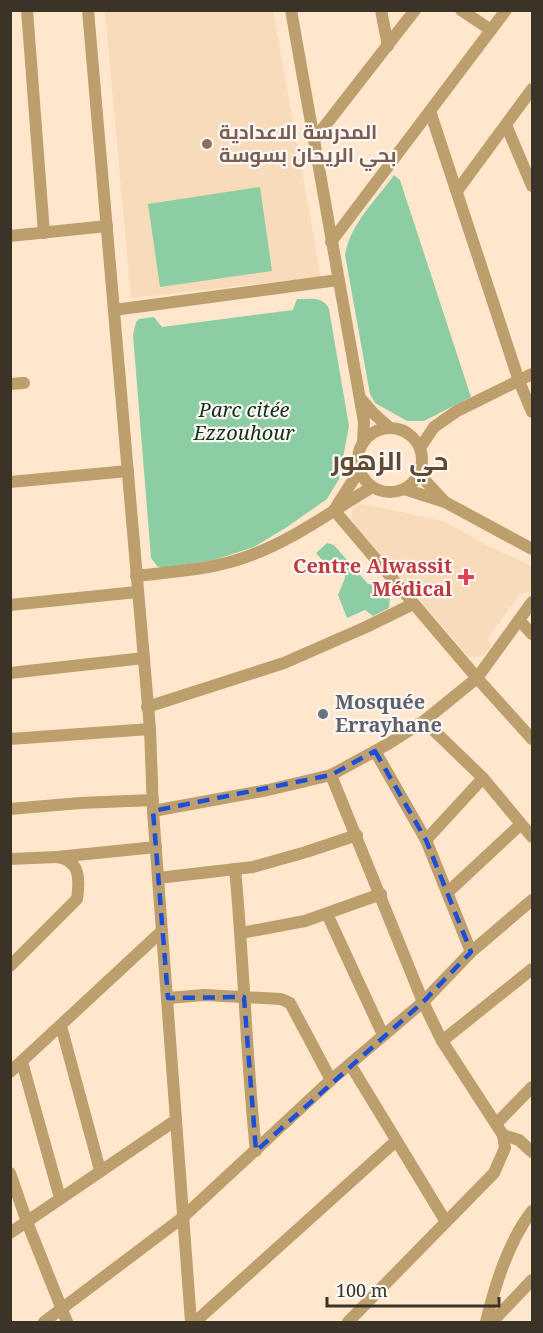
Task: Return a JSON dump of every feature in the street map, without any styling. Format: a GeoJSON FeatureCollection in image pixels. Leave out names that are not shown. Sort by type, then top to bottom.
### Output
{"type":"FeatureCollection","features":[{"type":"Feature","properties":{"kind":"street"},"geometry":{"type":"LineString","coordinates":[[27,10],[44,233]]}},
{"type":"Feature","properties":{"kind":"street"},"geometry":{"type":"LineString","coordinates":[[88,10],[150,729],[153,806],[182,1218],[193,1323]]}},
{"type":"Feature","properties":{"kind":"street"},"geometry":{"type":"LineString","coordinates":[[291,10],[364,422],[363,443],[358,462],[364,480],[372,487],[382,492],[404,489],[413,483],[419,474],[423,461],[420,448],[407,432]]}},
{"type":"Feature","properties":{"kind":"street"},"geometry":{"type":"LineString","coordinates":[[381,10],[388,46]]}},
{"type":"Feature","properties":{"kind":"street"},"geometry":{"type":"LineString","coordinates":[[314,140],[415,10]]}},
{"type":"Feature","properties":{"kind":"street"},"geometry":{"type":"LineString","coordinates":[[461,10],[491,30]]}},
{"type":"Feature","properties":{"kind":"street"},"geometry":{"type":"LineString","coordinates":[[331,242],[506,10]]}},
{"type":"Feature","properties":{"kind":"street"},"geometry":{"type":"LineString","coordinates":[[457,191],[532,89]]}},
{"type":"Feature","properties":{"kind":"street"},"geometry":{"type":"LineString","coordinates":[[430,111],[519,381],[532,412]]}},
{"type":"Feature","properties":{"kind":"street"},"geometry":{"type":"LineString","coordinates":[[506,125],[532,186]]}},
{"type":"Feature","properties":{"kind":"street"},"geometry":{"type":"LineString","coordinates":[[10,236],[107,226]]}},
{"type":"Feature","properties":{"kind":"street"},"geometry":{"type":"LineString","coordinates":[[114,310],[339,280]]}},
{"type":"Feature","properties":{"kind":"street"},"geometry":{"type":"LineString","coordinates":[[420,448],[434,427],[458,411],[532,374]]}},
{"type":"Feature","properties":{"kind":"street"},"geometry":{"type":"LineString","coordinates":[[10,384],[24,382]]}},
{"type":"Feature","properties":{"kind":"street"},"geometry":{"type":"LineString","coordinates":[[359,398],[390,428]]}},
{"type":"Feature","properties":{"kind":"street"},"geometry":{"type":"LineString","coordinates":[[363,443],[379,429],[390,428],[407,432],[434,427]]}},
{"type":"Feature","properties":{"kind":"street"},"geometry":{"type":"LineString","coordinates":[[10,482],[128,471]]}},
{"type":"Feature","properties":{"kind":"street"},"geometry":{"type":"LineString","coordinates":[[334,510],[360,471]]}},
{"type":"Feature","properties":{"kind":"street"},"geometry":{"type":"LineString","coordinates":[[419,474],[444,502]]}},
{"type":"Feature","properties":{"kind":"street"},"geometry":{"type":"LineString","coordinates":[[136,576],[199,569],[238,560],[271,547],[372,487]]}},
{"type":"Feature","properties":{"kind":"street"},"geometry":{"type":"LineString","coordinates":[[404,489],[444,502],[532,549]]}},
{"type":"Feature","properties":{"kind":"street"},"geometry":{"type":"LineString","coordinates":[[334,510],[477,678],[532,738]]}},
{"type":"Feature","properties":{"kind":"street"},"geometry":{"type":"LineString","coordinates":[[10,605],[137,592]]}},
{"type":"Feature","properties":{"kind":"street"},"geometry":{"type":"LineString","coordinates":[[10,809],[80,803],[153,806],[268,790],[332,775],[424,721],[477,678],[532,602]]}},
{"type":"Feature","properties":{"kind":"street"},"geometry":{"type":"LineString","coordinates":[[147,707],[284,663],[413,604]]}},
{"type":"Feature","properties":{"kind":"street"},"geometry":{"type":"LineString","coordinates":[[519,620],[532,634]]}},
{"type":"Feature","properties":{"kind":"street"},"geometry":{"type":"LineString","coordinates":[[10,673],[144,658]]}},
{"type":"Feature","properties":{"kind":"street"},"geometry":{"type":"LineString","coordinates":[[424,721],[483,778],[532,837]]}},
{"type":"Feature","properties":{"kind":"street"},"geometry":{"type":"LineString","coordinates":[[10,740],[150,729]]}},
{"type":"Feature","properties":{"kind":"street"},"geometry":{"type":"LineString","coordinates":[[375,751],[426,840],[471,952]]}},
{"type":"Feature","properties":{"kind":"street"},"geometry":{"type":"LineString","coordinates":[[332,775],[423,1002],[442,1041],[499,1130],[505,1149],[494,1173],[348,1323]]}},
{"type":"Feature","properties":{"kind":"street"},"geometry":{"type":"LineString","coordinates":[[426,840],[483,778]]}},
{"type":"Feature","properties":{"kind":"street"},"geometry":{"type":"LineString","coordinates":[[448,892],[522,824]]}},
{"type":"Feature","properties":{"kind":"street"},"geometry":{"type":"LineString","coordinates":[[158,878],[253,867],[357,835]]}},
{"type":"Feature","properties":{"kind":"street"},"geometry":{"type":"LineString","coordinates":[[10,859],[57,857],[156,847]]}},
{"type":"Feature","properties":{"kind":"street"},"geometry":{"type":"LineString","coordinates":[[10,966],[77,899],[79,886],[73,863],[67,858],[57,857]]}},
{"type":"Feature","properties":{"kind":"street"},"geometry":{"type":"LineString","coordinates":[[235,869],[241,933],[248,1068],[256,1151]]}},
{"type":"Feature","properties":{"kind":"street"},"geometry":{"type":"LineString","coordinates":[[241,933],[327,914],[381,894]]}},
{"type":"Feature","properties":{"kind":"street"},"geometry":{"type":"LineString","coordinates":[[44,1323],[182,1218],[331,1080],[423,1002],[471,952],[532,900]]}},
{"type":"Feature","properties":{"kind":"street"},"geometry":{"type":"LineString","coordinates":[[327,914],[383,1035]]}},
{"type":"Feature","properties":{"kind":"street"},"geometry":{"type":"LineString","coordinates":[[10,1072],[162,931]]}},
{"type":"Feature","properties":{"kind":"street"},"geometry":{"type":"LineString","coordinates":[[442,1041],[532,969]]}},
{"type":"Feature","properties":{"kind":"street"},"geometry":{"type":"LineString","coordinates":[[168,998],[204,994],[281,999],[290,1003],[331,1080]]}},
{"type":"Feature","properties":{"kind":"street"},"geometry":{"type":"LineString","coordinates":[[61,1026],[100,1170]]}},
{"type":"Feature","properties":{"kind":"street"},"geometry":{"type":"LineString","coordinates":[[22,1062],[60,1198]]}},
{"type":"Feature","properties":{"kind":"street"},"geometry":{"type":"LineString","coordinates":[[350,1064],[446,1221]]}},
{"type":"Feature","properties":{"kind":"street"},"geometry":{"type":"LineString","coordinates":[[499,1130],[532,1087]]}},
{"type":"Feature","properties":{"kind":"street"},"geometry":{"type":"LineString","coordinates":[[10,1233],[176,1120]]}},
{"type":"Feature","properties":{"kind":"street"},"geometry":{"type":"LineString","coordinates":[[499,1130],[519,1140],[532,1152]]}},
{"type":"Feature","properties":{"kind":"street"},"geometry":{"type":"LineString","coordinates":[[193,1323],[396,1141]]}},
{"type":"Feature","properties":{"kind":"street"},"geometry":{"type":"LineString","coordinates":[[10,1173],[67,1323]]}},
{"type":"Feature","properties":{"kind":"street"},"geometry":{"type":"LineString","coordinates":[[486,1323],[493,1294],[504,1267],[532,1211]]}},
{"type":"Feature","properties":{"kind":"street"},"geometry":{"type":"LineString","coordinates":[[492,1323],[532,1280]]}},
{"type":"Feature","properties":{"kind":"highlighted area"},"geometry":{"type":"Polygon","coordinates":[[[375,751],[426,840],[471,952],[423,1002],[256,1151],[244,997],[168,998],[153,811],[331,775],[375,751]]]}},
{"type":"Feature","properties":{"kind":"shaded area","name":"المدرسة الاعدادية بحي الريحان بسوسة"},"geometry":{"type":"Polygon","coordinates":[[[105,11],[273,11],[321,277],[131,298],[105,11]]]}},
{"type":"Feature","properties":{"kind":"shaded area","name":"Centre Alwassit Médical"},"geometry":{"type":"Polygon","coordinates":[[[363,504],[443,521],[492,548],[532,566],[532,589],[530,592],[520,594],[488,638],[491,648],[481,657],[469,657],[354,524],[351,518],[352,510],[357,505],[363,504]]]}},
{"type":"Feature","properties":{"kind":"green space"},"geometry":{"type":"Polygon","coordinates":[[[394,175],[400,180],[471,397],[424,421],[407,421],[375,403],[370,394],[345,255],[358,223],[394,175]]]}},
{"type":"Feature","properties":{"kind":"green space"},"geometry":{"type":"Polygon","coordinates":[[[260,187],[272,271],[160,287],[148,204],[260,187]]]}},
{"type":"Feature","properties":{"kind":"green space","name":"Parc citée Ezzouhour"},"geometry":{"type":"Polygon","coordinates":[[[297,299],[320,300],[329,309],[349,426],[339,479],[327,499],[254,547],[214,560],[163,568],[157,566],[151,558],[133,335],[136,322],[139,319],[154,317],[162,327],[293,310],[297,299]]]}},
{"type":"Feature","properties":{"kind":"green space"},"geometry":{"type":"Polygon","coordinates":[[[327,543],[334,545],[368,584],[378,583],[390,596],[389,608],[373,616],[365,610],[347,618],[338,595],[345,578],[344,571],[336,564],[326,565],[316,553],[327,543]]]}},
{"type":"Feature","properties":{"kind":"place","name":"المدرسة الاعدادية بحي الريحان بسوسة"},"geometry":{"type":"Point","coordinates":[207,144]}},
{"type":"Feature","properties":{"kind":"place","name":"Centre Alwassit Médical"},"geometry":{"type":"Point","coordinates":[466,577]}},
{"type":"Feature","properties":{"kind":"place","name":"Mosquée Errayhane"},"geometry":{"type":"Point","coordinates":[323,714]}},
{"type":"Feature","properties":{"kind":"district","name":"حي الزهور"},"geometry":{"type":"Point","coordinates":[390,461]}}]}
